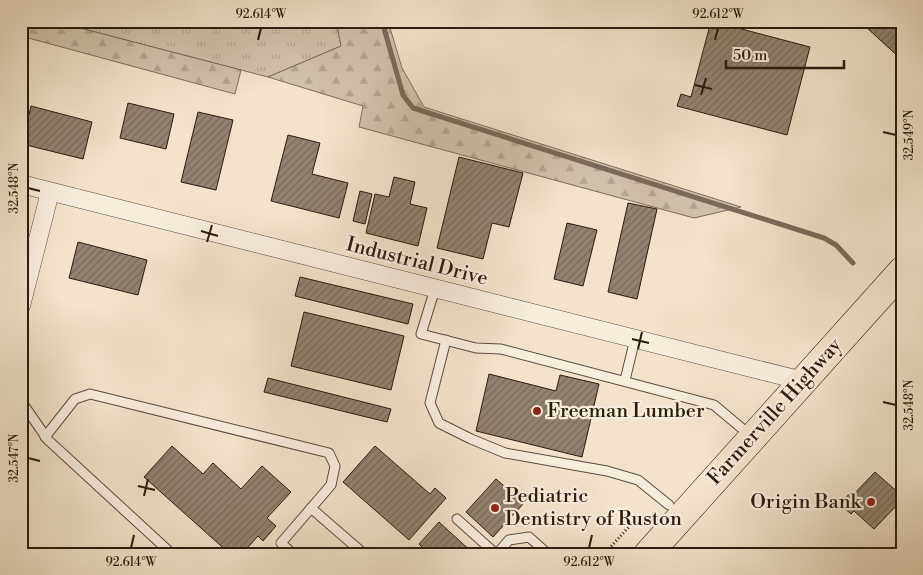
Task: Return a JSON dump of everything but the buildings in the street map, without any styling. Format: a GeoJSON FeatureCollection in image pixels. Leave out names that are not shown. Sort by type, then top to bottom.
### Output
{"type":"FeatureCollection","features":[{"type":"Feature","properties":{"kind":"main road","name":"Farmerville Highway"},"geometry":{"type":"LineString","coordinates":[[648,554],[902,271]]}},
{"type":"Feature","properties":{"kind":"street","name":"Industrial Drive"},"geometry":{"type":"LineString","coordinates":[[21,184],[803,382]]}},
{"type":"Feature","properties":{"kind":"street"},"geometry":{"type":"LineString","coordinates":[[21,306],[50,192]]}},
{"type":"Feature","properties":{"kind":"lane"},"geometry":{"type":"LineString","coordinates":[[434,288],[422,334],[476,348],[502,349],[714,405],[752,437]]}},
{"type":"Feature","properties":{"kind":"lane"},"geometry":{"type":"LineString","coordinates":[[625,380],[635,339]]}},
{"type":"Feature","properties":{"kind":"lane"},"geometry":{"type":"LineString","coordinates":[[446,340],[430,403],[439,423],[505,453],[607,471],[638,480],[669,505]]}},
{"type":"Feature","properties":{"kind":"lane"},"geometry":{"type":"LineString","coordinates":[[45,437],[75,399],[90,394],[329,453],[334,459],[335,473],[331,485],[281,543],[293,554]]}},
{"type":"Feature","properties":{"kind":"lane"},"geometry":{"type":"LineString","coordinates":[[21,401],[45,437],[172,554]]}},
{"type":"Feature","properties":{"kind":"lane"},"geometry":{"type":"LineString","coordinates":[[311,508],[364,554]]}},
{"type":"Feature","properties":{"kind":"lane"},"geometry":{"type":"LineString","coordinates":[[457,519],[496,554],[510,540],[529,537],[548,554]]}},
{"type":"Feature","properties":{"kind":"path"},"geometry":{"type":"LineString","coordinates":[[604,554],[638,517]]}},
{"type":"Feature","properties":{"kind":"green space"},"geometry":{"type":"Polygon","coordinates":[[[21,21],[53,21],[241,70],[235,94],[21,36],[21,21]]]}},
{"type":"Feature","properties":{"kind":"green space"},"geometry":{"type":"Polygon","coordinates":[[[53,21],[336,21],[341,46],[268,77],[53,21]]]}},
{"type":"Feature","properties":{"kind":"green space"},"geometry":{"type":"Polygon","coordinates":[[[336,21],[388,21],[402,68],[424,107],[741,207],[694,218],[359,127],[363,106],[268,77],[341,46],[336,21]]]}},
{"type":"Feature","properties":{"kind":"waterway"},"geometry":{"type":"LineString","coordinates":[[382,21],[403,95],[413,108],[824,238],[836,245],[853,263]]}},
{"type":"Feature","properties":{"kind":"place","name":"Freeman Lumber"},"geometry":{"type":"Point","coordinates":[537,411]}},
{"type":"Feature","properties":{"kind":"place","name":"Origin Bank"},"geometry":{"type":"Point","coordinates":[871,502]}},
{"type":"Feature","properties":{"kind":"place","name":"Pediatric Dentistry of Ruston"},"geometry":{"type":"Point","coordinates":[495,508]}}]}
